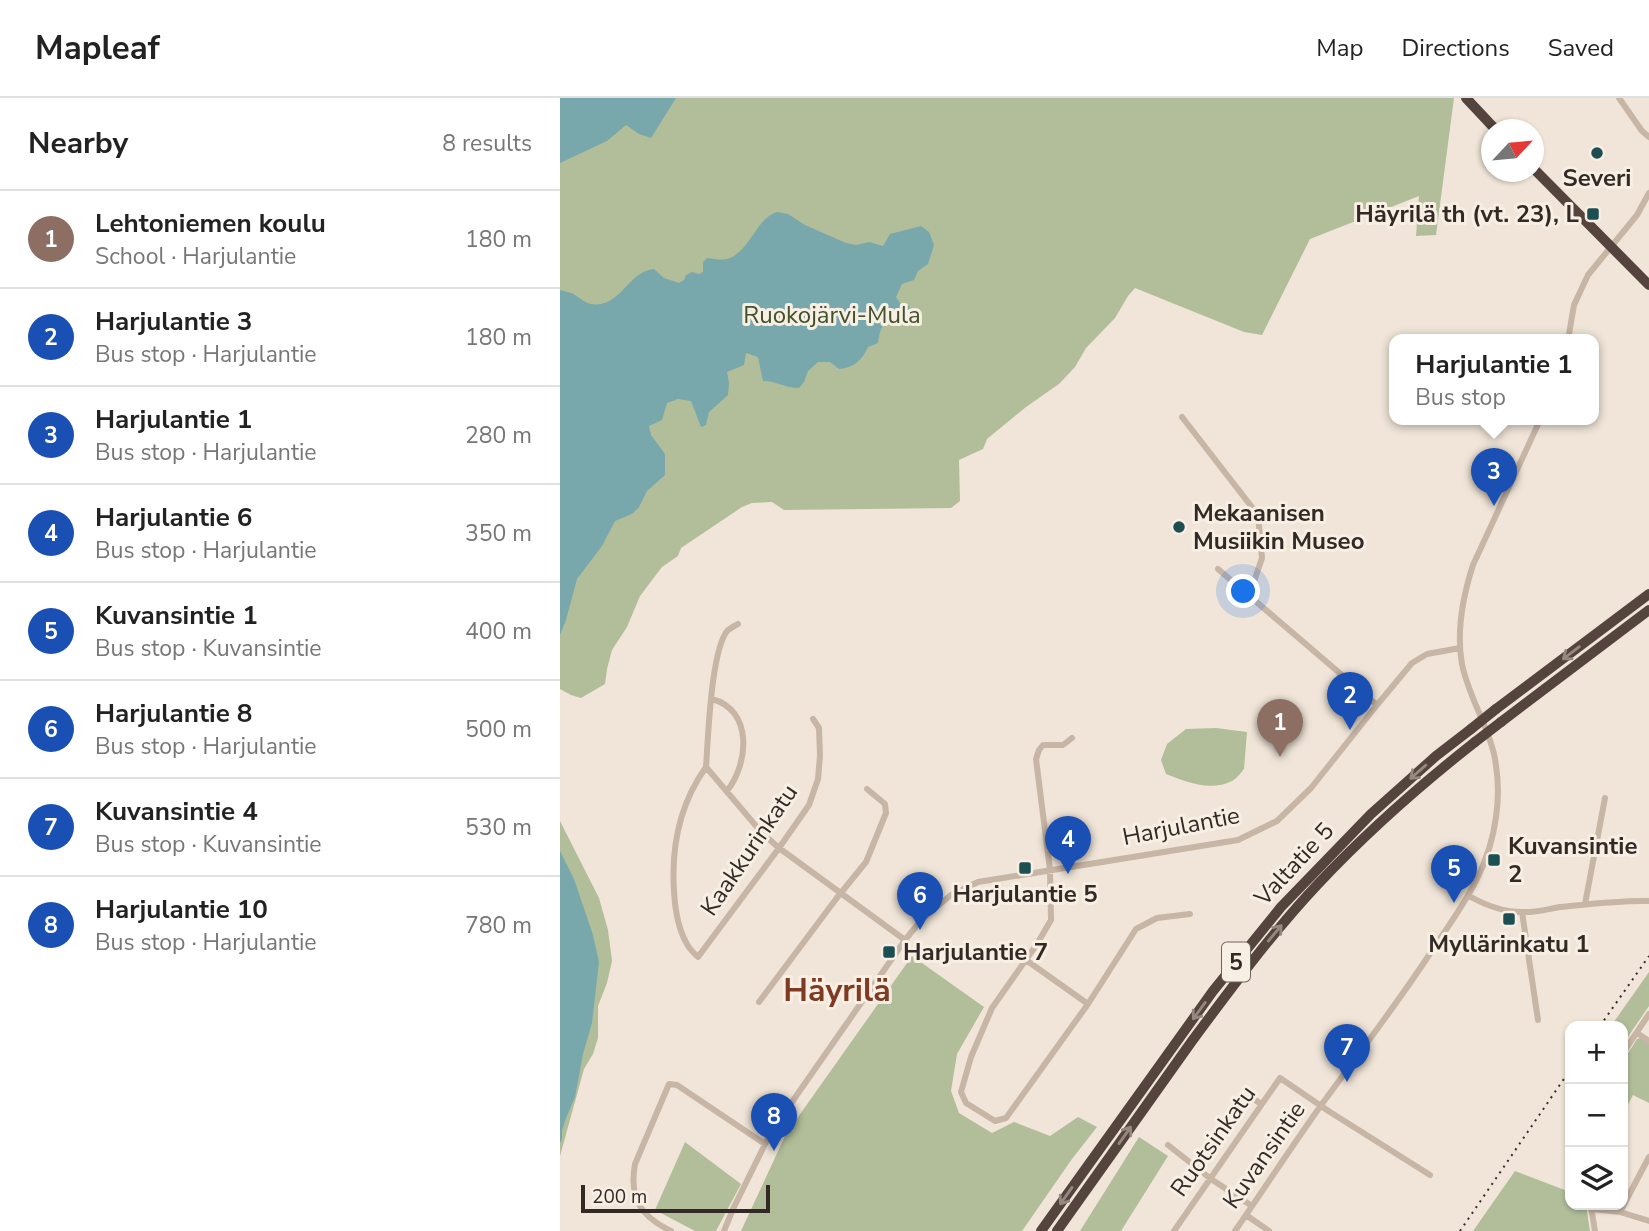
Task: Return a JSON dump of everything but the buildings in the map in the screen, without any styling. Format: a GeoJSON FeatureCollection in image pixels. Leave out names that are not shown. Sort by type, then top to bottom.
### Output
{"type":"FeatureCollection","features":[{"type":"Feature","properties":{"kind":"highway"},"geometry":{"type":"LineString","coordinates":[[1466,98],[1486,119]]}},
{"type":"Feature","properties":{"kind":"highway"},"geometry":{"type":"LineString","coordinates":[[1544,179],[1649,285]]}},
{"type":"Feature","properties":{"kind":"highway","name":"Valtatie 5"},"geometry":{"type":"LineString","coordinates":[[1041,1231],[1213,991],[1281,907],[1371,814],[1436,756],[1649,594]]}},
{"type":"Feature","properties":{"kind":"highway","name":"Valtatie 5"},"geometry":{"type":"LineString","coordinates":[[1057,1231],[1225,996],[1317,885],[1409,797],[1649,610]]}},
{"type":"Feature","properties":{"kind":"highway"},"geometry":{"type":"LineString","coordinates":[[1612,638],[1649,617]]}},
{"type":"Feature","properties":{"kind":"street"},"geometry":{"type":"LineString","coordinates":[[1619,98],[1649,137]]}},
{"type":"Feature","properties":{"kind":"street"},"geometry":{"type":"LineString","coordinates":[[1569,334],[1574,305],[1588,275],[1637,215],[1649,193]]}},
{"type":"Feature","properties":{"kind":"street"},"geometry":{"type":"LineString","coordinates":[[1182,417],[1258,515],[1262,558],[1249,596]]}},
{"type":"Feature","properties":{"kind":"street"},"geometry":{"type":"LineString","coordinates":[[1460,648],[1465,589],[1473,565],[1538,425]]}},
{"type":"Feature","properties":{"kind":"street"},"geometry":{"type":"LineString","coordinates":[[1218,569],[1377,705]]}},
{"type":"Feature","properties":{"kind":"street"},"geometry":{"type":"LineString","coordinates":[[737,624],[727,631],[713,679],[706,767],[762,833],[779,848],[905,940]]}},
{"type":"Feature","properties":{"kind":"street","name":"Kuvansintie"},"geometry":{"type":"LineString","coordinates":[[1235,1231],[1321,1106],[1398,1002],[1469,896],[1484,865],[1497,815],[1497,787],[1493,753],[1462,665],[1460,648]]}},
{"type":"Feature","properties":{"kind":"street","name":"Harjulantie"},"geometry":{"type":"LineString","coordinates":[[724,1231],[771,1132],[825,1052],[905,940],[923,918],[951,895],[978,882],[1238,840],[1277,821],[1311,788],[1412,663],[1427,654],[1460,648]]}},
{"type":"Feature","properties":{"kind":"street"},"geometry":{"type":"LineString","coordinates":[[712,699],[722,701],[731,709],[740,722],[743,734],[742,761],[735,781],[727,791]]}},
{"type":"Feature","properties":{"kind":"street","name":"Kaakkurinkatu"},"geometry":{"type":"LineString","coordinates":[[706,767],[681,815],[673,857],[675,904],[679,924],[687,945],[698,957],[809,805],[818,779],[820,756],[819,729],[813,719]]}},
{"type":"Feature","properties":{"kind":"street"},"geometry":{"type":"LineString","coordinates":[[1072,738],[1063,745],[1043,745],[1036,759],[1050,870],[1051,920],[992,1008],[971,1057],[961,1091],[966,1103],[995,1121],[1006,1118],[1087,1004],[1136,929],[1157,918],[1190,914]]}},
{"type":"Feature","properties":{"kind":"street"},"geometry":{"type":"LineString","coordinates":[[759,1002],[866,862],[886,813],[885,804],[867,789]]}},
{"type":"Feature","properties":{"kind":"street"},"geometry":{"type":"LineString","coordinates":[[1585,904],[1605,798]]}},
{"type":"Feature","properties":{"kind":"street"},"geometry":{"type":"LineString","coordinates":[[1469,896],[1482,903],[1522,912],[1585,904],[1649,901]]}},
{"type":"Feature","properties":{"kind":"street"},"geometry":{"type":"LineString","coordinates":[[1522,912],[1538,1020]]}},
{"type":"Feature","properties":{"kind":"street"},"geometry":{"type":"LineString","coordinates":[[1026,960],[1087,1004]]}},
{"type":"Feature","properties":{"kind":"street"},"geometry":{"type":"LineString","coordinates":[[1628,1046],[1649,1014]]}},
{"type":"Feature","properties":{"kind":"street"},"geometry":{"type":"LineString","coordinates":[[1637,1033],[1649,1041]]}},
{"type":"Feature","properties":{"kind":"street","name":"Ruotsinkatu"},"geometry":{"type":"LineString","coordinates":[[1174,1231],[1280,1078],[1321,1106]]}},
{"type":"Feature","properties":{"kind":"street"},"geometry":{"type":"LineString","coordinates":[[671,1231],[655,1223],[640,1206],[635,1196],[633,1175],[635,1164],[669,1084],[677,1085],[765,1144]]}},
{"type":"Feature","properties":{"kind":"street"},"geometry":{"type":"LineString","coordinates":[[1242,1105],[1250,1096],[1261,1104]]}},
{"type":"Feature","properties":{"kind":"street"},"geometry":{"type":"LineString","coordinates":[[1321,1106],[1430,1175]]}},
{"type":"Feature","properties":{"kind":"street"},"geometry":{"type":"LineString","coordinates":[[1168,1145],[1211,1179],[1252,1206]]}},
{"type":"Feature","properties":{"kind":"street"},"geometry":{"type":"LineString","coordinates":[[1620,1212],[1649,1157]]}},
{"type":"Feature","properties":{"kind":"street"},"geometry":{"type":"LineString","coordinates":[[1592,1210],[1595,1231]]}},
{"type":"Feature","properties":{"kind":"street"},"geometry":{"type":"LineString","coordinates":[[1608,1210],[1649,1221]]}},
{"type":"Feature","properties":{"kind":"street"},"geometry":{"type":"LineString","coordinates":[[1246,1215],[1269,1231]]}},
{"type":"Feature","properties":{"kind":"green space","name":"Ruokojärvi-Mula"},"geometry":{"type":"Polygon","coordinates":[[[560,98],[1454,98],[1436,235],[1416,236],[1419,196],[1310,239],[1262,335],[1244,332],[1135,288],[1115,318],[1086,348],[1075,367],[1059,384],[987,439],[983,449],[959,460],[960,501],[951,508],[784,510],[772,502],[752,503],[742,507],[681,548],[678,556],[662,567],[640,596],[627,627],[612,650],[605,684],[581,698],[560,689],[560,98]]]}},
{"type":"Feature","properties":{"kind":"green space"},"geometry":{"type":"Polygon","coordinates":[[[1216,728],[1247,732],[1244,769],[1237,777],[1224,784],[1207,786],[1166,774],[1161,760],[1167,744],[1186,729],[1216,728]]]}},
{"type":"Feature","properties":{"kind":"green space"},"geometry":{"type":"Polygon","coordinates":[[[560,821],[599,898],[608,930],[612,961],[598,1006],[598,1038],[584,1069],[560,1156],[560,821]]]}},
{"type":"Feature","properties":{"kind":"green space"},"geometry":{"type":"Polygon","coordinates":[[[912,956],[984,1007],[957,1054],[951,1091],[959,1113],[992,1133],[1014,1122],[1050,1136],[1078,1117],[1097,1127],[1022,1231],[741,1231],[786,1134],[912,956]]]}},
{"type":"Feature","properties":{"kind":"green space"},"geometry":{"type":"Polygon","coordinates":[[[1649,972],[1649,1006],[1628,1037],[1628,1021],[1615,1021],[1649,972]]]}},
{"type":"Feature","properties":{"kind":"green space"},"geometry":{"type":"Polygon","coordinates":[[[1641,1038],[1649,1044],[1649,1103],[1633,1095],[1628,1104],[1628,1053],[1637,1039],[1641,1038]]]}},
{"type":"Feature","properties":{"kind":"green space"},"geometry":{"type":"Polygon","coordinates":[[[1139,1137],[1168,1156],[1121,1231],[1080,1231],[1139,1137]]]}},
{"type":"Feature","properties":{"kind":"green space"},"geometry":{"type":"Polygon","coordinates":[[[685,1142],[741,1184],[716,1231],[695,1231],[655,1210],[685,1142]]]}},
{"type":"Feature","properties":{"kind":"green space"},"geometry":{"type":"Polygon","coordinates":[[[1515,1171],[1565,1190],[1565,1210],[1587,1210],[1590,1231],[1473,1231],[1515,1171]]]}},
{"type":"Feature","properties":{"kind":"water"},"geometry":{"type":"Polygon","coordinates":[[[560,98],[676,98],[651,138],[626,125],[607,141],[560,163],[560,98]]]}},
{"type":"Feature","properties":{"kind":"water"},"geometry":{"type":"Polygon","coordinates":[[[777,212],[788,214],[805,225],[856,245],[869,242],[883,246],[890,234],[921,226],[929,232],[934,245],[928,264],[918,271],[914,280],[902,284],[896,297],[903,307],[910,306],[907,314],[886,322],[878,343],[868,347],[857,362],[839,369],[830,362],[818,362],[808,371],[799,388],[763,381],[758,357],[746,353],[744,365],[727,372],[728,395],[709,412],[706,425],[701,427],[691,401],[678,399],[667,403],[662,420],[649,426],[651,435],[665,454],[665,475],[647,491],[632,514],[615,521],[602,546],[577,579],[560,635],[560,290],[588,303],[601,304],[617,296],[645,271],[654,269],[664,278],[679,283],[692,272],[703,272],[703,262],[707,258],[719,260],[737,254],[764,221],[777,212]]]}},
{"type":"Feature","properties":{"kind":"water"},"geometry":{"type":"Polygon","coordinates":[[[560,851],[574,879],[599,962],[592,1023],[575,1097],[560,1143],[560,851]]]}},
{"type":"Feature","properties":{"kind":"railway"},"geometry":{"type":"LineString","coordinates":[[1604,1021],[1649,956]]}},
{"type":"Feature","properties":{"kind":"railway"},"geometry":{"type":"LineString","coordinates":[[1460,1231],[1565,1077]]}},
{"type":"Feature","properties":{"kind":"place","name":"Severi"},"geometry":{"type":"Point","coordinates":[1597,153]}},
{"type":"Feature","properties":{"kind":"place","name":"Häyrilä th (vt. 23), L"},"geometry":{"type":"Point","coordinates":[1593,214]}},
{"type":"Feature","properties":{"kind":"place","name":"Harjulantie 1"},"geometry":{"type":"Point","coordinates":[1494,506]}},
{"type":"Feature","properties":{"kind":"place","name":"Mekaanisen Musiikin Museo"},"geometry":{"type":"Point","coordinates":[1179,527]}},
{"type":"Feature","properties":{"kind":"place","name":"Harjulantie 3"},"geometry":{"type":"Point","coordinates":[1350,730]}},
{"type":"Feature","properties":{"kind":"place","name":"Lehtoniemen koulu"},"geometry":{"type":"Point","coordinates":[1280,757]}},
{"type":"Feature","properties":{"kind":"place","name":"Kuvansintie 2"},"geometry":{"type":"Point","coordinates":[1494,860]}},
{"type":"Feature","properties":{"kind":"place","name":"Harjulantie 5"},"geometry":{"type":"Point","coordinates":[1025,868]}},
{"type":"Feature","properties":{"kind":"place","name":"Harjulantie 6"},"geometry":{"type":"Point","coordinates":[1068,874]}},
{"type":"Feature","properties":{"kind":"place","name":"Kuvansintie 1"},"geometry":{"type":"Point","coordinates":[1454,903]}},
{"type":"Feature","properties":{"kind":"place","name":"Myllärinkatu 1"},"geometry":{"type":"Point","coordinates":[1509,919]}},
{"type":"Feature","properties":{"kind":"place","name":"Harjulantie 8"},"geometry":{"type":"Point","coordinates":[920,930]}},
{"type":"Feature","properties":{"kind":"place","name":"Harjulantie 7"},"geometry":{"type":"Point","coordinates":[889,952]}},
{"type":"Feature","properties":{"kind":"place","name":"Kuvansintie 4"},"geometry":{"type":"Point","coordinates":[1347,1082]}},
{"type":"Feature","properties":{"kind":"place","name":"Harjulantie 10"},"geometry":{"type":"Point","coordinates":[774,1151]}},
{"type":"Feature","properties":{"kind":"district","name":"Häyrilä"},"geometry":{"type":"Point","coordinates":[837,990]}}]}
